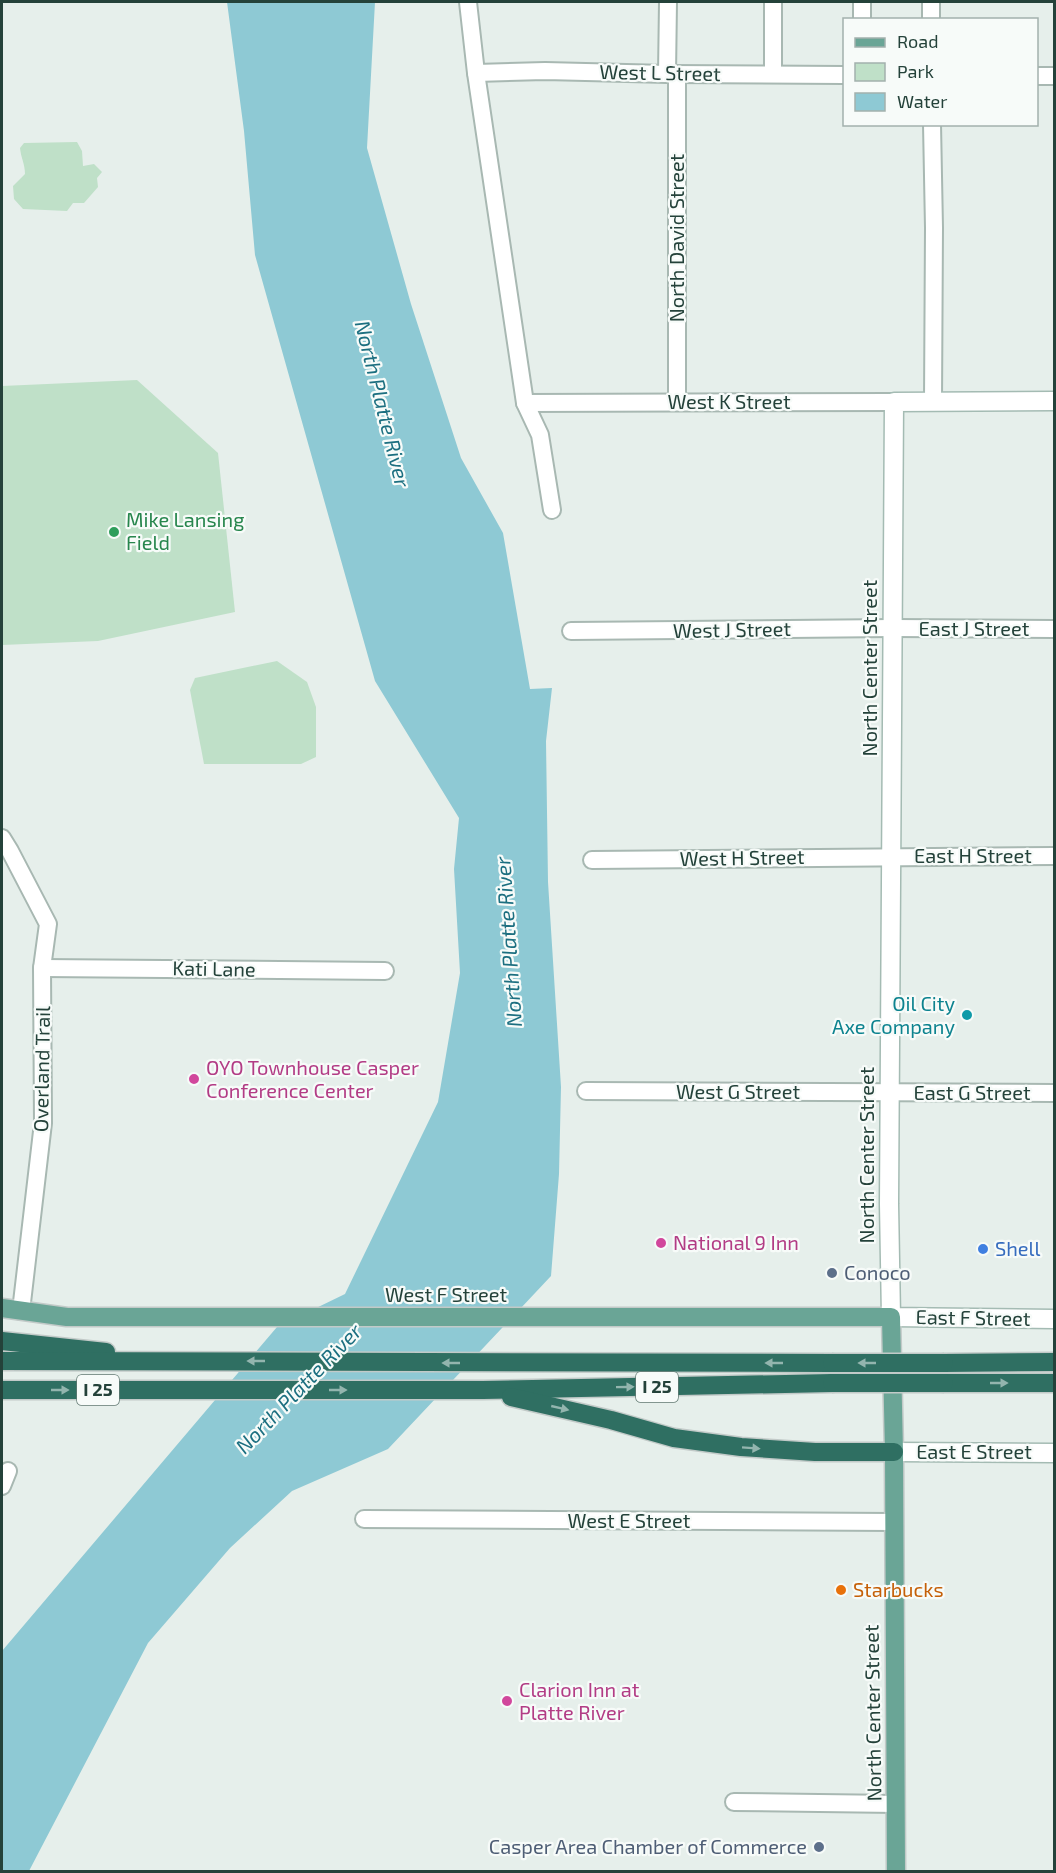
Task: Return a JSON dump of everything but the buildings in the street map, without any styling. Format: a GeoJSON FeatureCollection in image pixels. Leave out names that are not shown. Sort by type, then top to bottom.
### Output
{"type":"FeatureCollection","features":[{"type":"Feature","properties":{"kind":"highway"},"geometry":{"type":"LineString","coordinates":[[2,1341],[179,1361]]}},
{"type":"Feature","properties":{"kind":"highway","name":"I 25"},"geometry":{"type":"LineString","coordinates":[[2,1361],[1054,1362]]}},
{"type":"Feature","properties":{"kind":"highway","name":"I 25"},"geometry":{"type":"LineString","coordinates":[[2,1390],[483,1390],[832,1383],[1054,1383]]}},
{"type":"Feature","properties":{"kind":"highway"},"geometry":{"type":"LineString","coordinates":[[483,1390],[610,1420],[674,1438],[741,1447],[815,1452],[894,1452]]}},
{"type":"Feature","properties":{"kind":"main road","name":"West F Street"},"geometry":{"type":"LineString","coordinates":[[2,1308],[67,1317],[891,1317]]}},
{"type":"Feature","properties":{"kind":"main road","name":"North Center Street"},"geometry":{"type":"LineString","coordinates":[[891,1317],[896,1872]]}},
{"type":"Feature","properties":{"kind":"street"},"geometry":{"type":"LineString","coordinates":[[468,2],[476,73],[525,403],[540,435],[552,510]]}},
{"type":"Feature","properties":{"kind":"street","name":"North David Street"},"geometry":{"type":"LineString","coordinates":[[668,2],[672,74],[677,402]]}},
{"type":"Feature","properties":{"kind":"street"},"geometry":{"type":"LineString","coordinates":[[773,2],[773,74]]}},
{"type":"Feature","properties":{"kind":"street"},"geometry":{"type":"LineString","coordinates":[[862,2],[862,18]]}},
{"type":"Feature","properties":{"kind":"street"},"geometry":{"type":"LineString","coordinates":[[931,2],[931,18]]}},
{"type":"Feature","properties":{"kind":"street","name":"West L Street"},"geometry":{"type":"LineString","coordinates":[[476,73],[545,71],[843,75]]}},
{"type":"Feature","properties":{"kind":"street"},"geometry":{"type":"LineString","coordinates":[[1038,76],[1054,76]]}},
{"type":"Feature","properties":{"kind":"street"},"geometry":{"type":"LineString","coordinates":[[932,126],[933,402]]}},
{"type":"Feature","properties":{"kind":"street","name":"West K Street"},"geometry":{"type":"LineString","coordinates":[[525,403],[1054,401]]}},
{"type":"Feature","properties":{"kind":"street","name":"North Center Street"},"geometry":{"type":"LineString","coordinates":[[891,1317],[889,1204],[894,402]]}},
{"type":"Feature","properties":{"kind":"street","name":"East J Street"},"geometry":{"type":"LineString","coordinates":[[892,628],[1054,629]]}},
{"type":"Feature","properties":{"kind":"street","name":"West J Street"},"geometry":{"type":"LineString","coordinates":[[571,631],[892,628]]}},
{"type":"Feature","properties":{"kind":"street","name":"Overland Trail"},"geometry":{"type":"LineString","coordinates":[[2,838],[48,924],[42,968],[43,1123],[21,1311]]}},
{"type":"Feature","properties":{"kind":"street","name":"East H Street"},"geometry":{"type":"LineString","coordinates":[[891,856],[1054,856]]}},
{"type":"Feature","properties":{"kind":"street","name":"West H Street"},"geometry":{"type":"LineString","coordinates":[[592,860],[891,856]]}},
{"type":"Feature","properties":{"kind":"street","name":"Kati Lane"},"geometry":{"type":"LineString","coordinates":[[42,968],[385,971]]}},
{"type":"Feature","properties":{"kind":"street","name":"West G Street"},"geometry":{"type":"LineString","coordinates":[[586,1091],[890,1093]]}},
{"type":"Feature","properties":{"kind":"street","name":"East G Street"},"geometry":{"type":"LineString","coordinates":[[890,1093],[1054,1093]]}},
{"type":"Feature","properties":{"kind":"street","name":"East F Street"},"geometry":{"type":"LineString","coordinates":[[891,1317],[1054,1319]]}},
{"type":"Feature","properties":{"kind":"street","name":"East E Street"},"geometry":{"type":"LineString","coordinates":[[894,1452],[1054,1453]]}},
{"type":"Feature","properties":{"kind":"street"},"geometry":{"type":"LineString","coordinates":[[2,1486],[8,1471]]}},
{"type":"Feature","properties":{"kind":"street","name":"West E Street"},"geometry":{"type":"LineString","coordinates":[[364,1519],[893,1522]]}},
{"type":"Feature","properties":{"kind":"street"},"geometry":{"type":"LineString","coordinates":[[734,1802],[896,1804]]}},
{"type":"Feature","properties":{"kind":"green space"},"geometry":{"type":"Polygon","coordinates":[[[77,142],[82,151],[83,166],[94,164],[102,172],[97,178],[98,187],[84,203],[73,203],[67,211],[23,209],[14,199],[13,186],[25,174],[20,148],[24,143],[77,142]]]}},
{"type":"Feature","properties":{"kind":"green space","name":"Mike Lansing Field"},"geometry":{"type":"Polygon","coordinates":[[[137,380],[218,453],[235,612],[98,641],[2,645],[2,386],[137,380]]]}},
{"type":"Feature","properties":{"kind":"green space"},"geometry":{"type":"Polygon","coordinates":[[[277,661],[307,682],[316,707],[316,757],[301,764],[204,764],[190,690],[195,678],[277,661]]]}},
{"type":"Feature","properties":{"kind":"water","name":"North Platte River"},"geometry":{"type":"Polygon","coordinates":[[[227,2],[375,2],[367,148],[411,304],[461,458],[503,533],[530,689],[552,688],[546,741],[548,882],[561,1087],[559,1174],[551,1276],[388,1449],[292,1491],[230,1548],[148,1643],[29,1871],[2,1872],[2,1651],[277,1327],[345,1294],[438,1102],[460,973],[454,869],[459,818],[375,681],[255,255],[244,131],[227,2]]]}},
{"type":"Feature","properties":{"kind":"place","name":"Mike Lansing Field"},"geometry":{"type":"Point","coordinates":[114,532]}},
{"type":"Feature","properties":{"kind":"place","name":"Oil City Axe Company"},"geometry":{"type":"Point","coordinates":[967,1015]}},
{"type":"Feature","properties":{"kind":"place","name":"OYO Townhouse Casper Conference Center"},"geometry":{"type":"Point","coordinates":[194,1079]}},
{"type":"Feature","properties":{"kind":"place","name":"National 9 Inn"},"geometry":{"type":"Point","coordinates":[661,1243]}},
{"type":"Feature","properties":{"kind":"place","name":"Shell"},"geometry":{"type":"Point","coordinates":[983,1249]}},
{"type":"Feature","properties":{"kind":"place","name":"Conoco"},"geometry":{"type":"Point","coordinates":[832,1273]}},
{"type":"Feature","properties":{"kind":"place","name":"Starbucks"},"geometry":{"type":"Point","coordinates":[841,1590]}},
{"type":"Feature","properties":{"kind":"place","name":"Clarion Inn at Platte River"},"geometry":{"type":"Point","coordinates":[507,1701]}},
{"type":"Feature","properties":{"kind":"place","name":"Casper Area Chamber of Commerce"},"geometry":{"type":"Point","coordinates":[819,1847]}}]}
